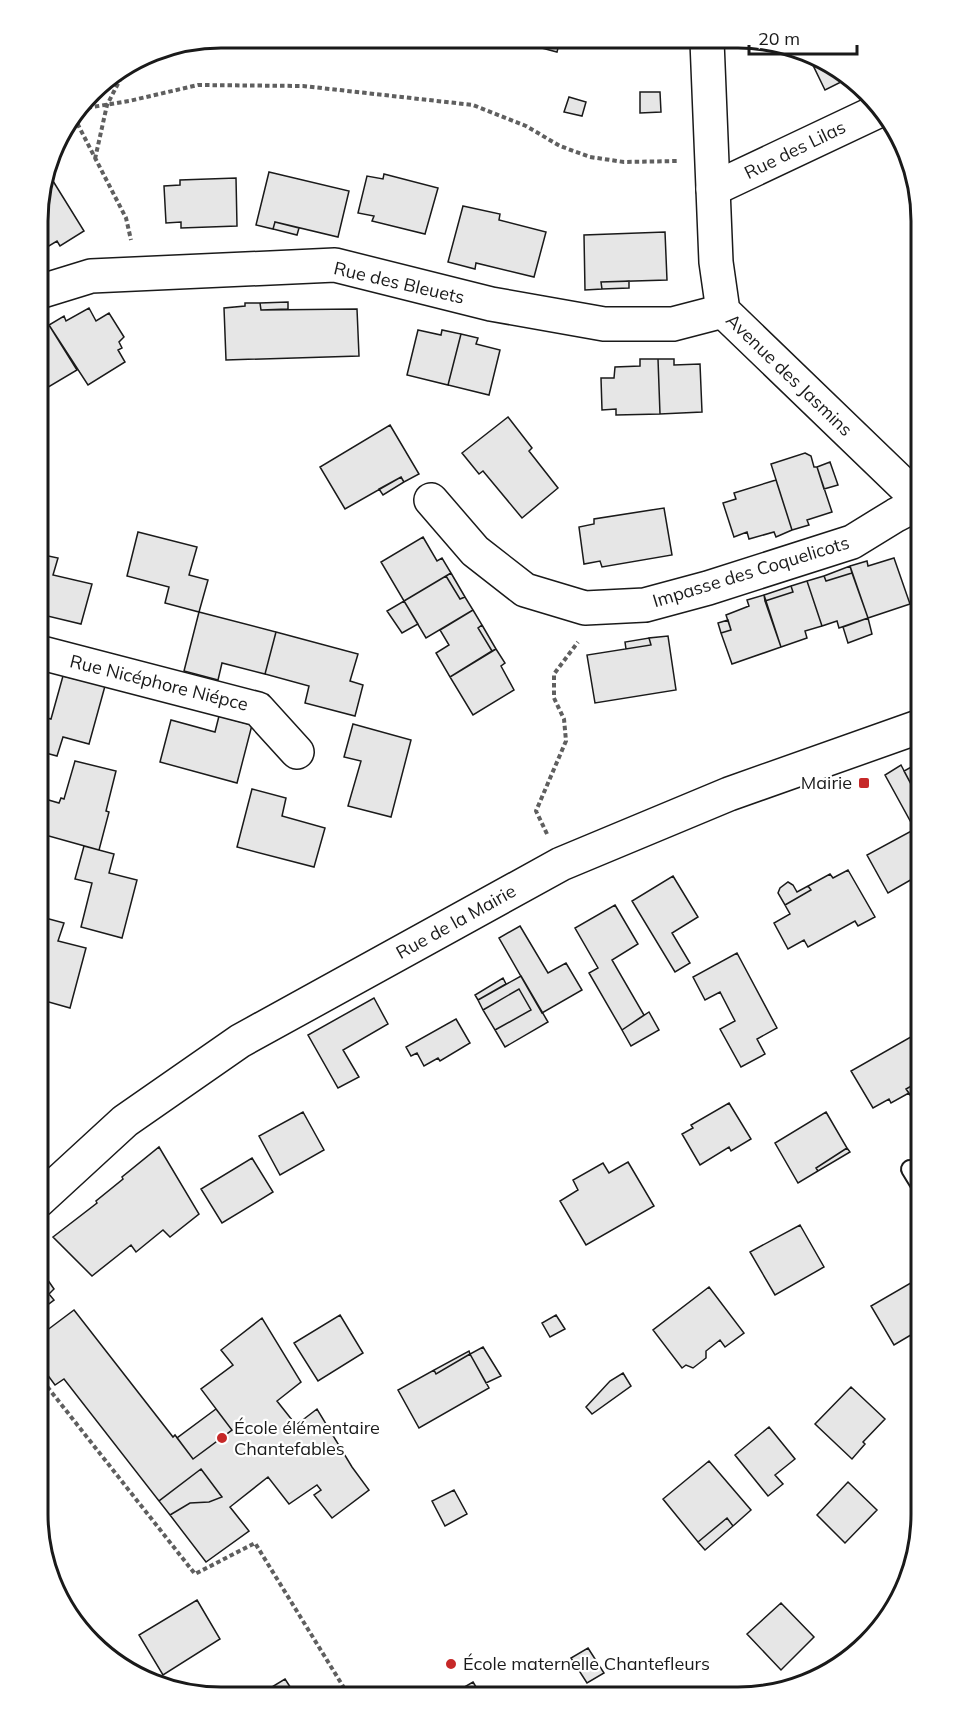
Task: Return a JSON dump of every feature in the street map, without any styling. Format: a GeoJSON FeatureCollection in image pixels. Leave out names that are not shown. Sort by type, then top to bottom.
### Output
{"type":"FeatureCollection","features":[{"type":"Feature","properties":{"kind":"street","name":"Avenue des Jasmins"},"geometry":{"type":"LineString","coordinates":[[707,48],[716,262],[723,311],[911,492]]}},
{"type":"Feature","properties":{"kind":"street","name":"Rue des Lilas"},"geometry":{"type":"LineString","coordinates":[[713,174],[873,113]]}},
{"type":"Feature","properties":{"kind":"street","name":"Rue des Bleuets"},"geometry":{"type":"LineString","coordinates":[[48,289],[91,276],[335,266],[491,304],[604,324],[673,324],[723,311]]}},
{"type":"Feature","properties":{"kind":"street","name":"Impasse des Coquelicots"},"geometry":{"type":"LineString","coordinates":[[431,500],[476,551],[525,590],[585,608],[645,605],[719,584],[852,542],[911,507]]}},
{"type":"Feature","properties":{"kind":"street","name":"Rue Nicéphore Niépce"},"geometry":{"type":"LineString","coordinates":[[48,654],[258,709],[297,752]]}},
{"type":"Feature","properties":{"kind":"street","name":"Rue de la Mairie"},"geometry":{"type":"LineString","coordinates":[[48,1192],[125,1121],[240,1041],[561,864],[729,794],[911,730]]}},
{"type":"Feature","properties":{"kind":"path"},"geometry":{"type":"LineString","coordinates":[[95,160],[107,105],[119,82]]}},
{"type":"Feature","properties":{"kind":"path"},"geometry":{"type":"LineString","coordinates":[[91,107],[198,85],[303,86],[472,105],[526,126],[560,146],[591,157],[713,174]]}},
{"type":"Feature","properties":{"kind":"path"},"geometry":{"type":"LineString","coordinates":[[78,124],[126,218],[130,240],[141,246],[143,274]]}},
{"type":"Feature","properties":{"kind":"path"},"geometry":{"type":"LineString","coordinates":[[561,864],[536,811],[566,741],[564,719],[554,698],[554,674],[578,645],[585,608]]}},
{"type":"Feature","properties":{"kind":"path"},"geometry":{"type":"LineString","coordinates":[[48,1388],[195,1574],[255,1543],[343,1687]]}},
{"type":"Feature","properties":{"kind":"building"},"geometry":{"type":"Polygon","coordinates":[[[542,48],[558,48],[557,52],[542,48]]]}},
{"type":"Feature","properties":{"kind":"building"},"geometry":{"type":"Polygon","coordinates":[[[813,65],[841,82],[825,90],[813,65]]]}},
{"type":"Feature","properties":{"kind":"building"},"geometry":{"type":"Polygon","coordinates":[[[640,92],[660,92],[661,112],[640,113],[640,92]]]}},
{"type":"Feature","properties":{"kind":"building"},"geometry":{"type":"Polygon","coordinates":[[[569,97],[586,102],[582,116],[564,112],[569,97]]]}},
{"type":"Feature","properties":{"kind":"building"},"geometry":{"type":"Polygon","coordinates":[[[269,172],[349,191],[338,237],[275,222],[273,229],[256,225],[269,172]]]}},
{"type":"Feature","properties":{"kind":"building"},"geometry":{"type":"Polygon","coordinates":[[[384,174],[438,188],[425,234],[372,221],[374,216],[358,213],[367,176],[383,179],[384,174]]]}},
{"type":"Feature","properties":{"kind":"building"},"geometry":{"type":"Polygon","coordinates":[[[236,178],[237,226],[181,228],[181,222],[166,223],[164,186],[180,185],[180,180],[236,178]]]}},
{"type":"Feature","properties":{"kind":"building"},"geometry":{"type":"Polygon","coordinates":[[[53,181],[84,231],[60,246],[57,241],[48,246],[49,198],[53,181]]]}},
{"type":"Feature","properties":{"kind":"building"},"geometry":{"type":"Polygon","coordinates":[[[463,206],[500,214],[499,220],[546,232],[534,277],[476,263],[475,269],[448,262],[463,206]]]}},
{"type":"Feature","properties":{"kind":"building"},"geometry":{"type":"Polygon","coordinates":[[[275,222],[299,228],[297,235],[273,229],[275,222]]]}},
{"type":"Feature","properties":{"kind":"building"},"geometry":{"type":"Polygon","coordinates":[[[665,232],[667,280],[601,282],[602,289],[585,290],[584,235],[665,232]]]}},
{"type":"Feature","properties":{"kind":"building"},"geometry":{"type":"Polygon","coordinates":[[[629,281],[629,288],[602,289],[601,282],[629,281]]]}},
{"type":"Feature","properties":{"kind":"building"},"geometry":{"type":"Polygon","coordinates":[[[288,302],[288,309],[261,310],[260,303],[288,302]]]}},
{"type":"Feature","properties":{"kind":"building"},"geometry":{"type":"Polygon","coordinates":[[[245,303],[260,303],[261,310],[357,309],[359,356],[226,360],[224,308],[245,306],[245,303]]]}},
{"type":"Feature","properties":{"kind":"building"},"geometry":{"type":"Polygon","coordinates":[[[89,308],[96,321],[109,313],[124,337],[119,342],[122,348],[118,350],[125,362],[88,385],[49,325],[64,316],[66,321],[89,308]]]}},
{"type":"Feature","properties":{"kind":"building"},"geometry":{"type":"Polygon","coordinates":[[[48,326],[77,370],[48,387],[48,326]]]}},
{"type":"Feature","properties":{"kind":"building"},"geometry":{"type":"Polygon","coordinates":[[[418,330],[441,335],[442,330],[461,334],[448,385],[407,375],[418,330]]]}},
{"type":"Feature","properties":{"kind":"building"},"geometry":{"type":"Polygon","coordinates":[[[461,334],[478,338],[476,344],[500,350],[489,395],[448,385],[461,334]]]}},
{"type":"Feature","properties":{"kind":"building"},"geometry":{"type":"Polygon","coordinates":[[[640,359],[658,359],[660,414],[616,415],[616,409],[602,410],[601,378],[614,378],[615,367],[640,366],[640,359]]]}},
{"type":"Feature","properties":{"kind":"building"},"geometry":{"type":"Polygon","coordinates":[[[658,359],[674,359],[674,365],[700,364],[702,412],[660,414],[658,359]]]}},
{"type":"Feature","properties":{"kind":"building"},"geometry":{"type":"Polygon","coordinates":[[[508,417],[532,448],[529,451],[558,488],[522,518],[483,471],[479,474],[462,453],[508,417]]]}},
{"type":"Feature","properties":{"kind":"building"},"geometry":{"type":"Polygon","coordinates":[[[390,425],[419,474],[404,482],[401,477],[345,509],[320,467],[390,425]]]}},
{"type":"Feature","properties":{"kind":"building"},"geometry":{"type":"Polygon","coordinates":[[[805,453],[811,456],[814,467],[817,467],[832,512],[807,520],[809,525],[792,530],[771,464],[805,453]]]}},
{"type":"Feature","properties":{"kind":"building"},"geometry":{"type":"Polygon","coordinates":[[[830,462],[838,485],[824,489],[817,467],[830,462]]]}},
{"type":"Feature","properties":{"kind":"building"},"geometry":{"type":"Polygon","coordinates":[[[401,477],[404,482],[383,495],[379,489],[401,477]]]}},
{"type":"Feature","properties":{"kind":"building"},"geometry":{"type":"Polygon","coordinates":[[[776,480],[792,530],[776,537],[774,532],[749,539],[747,532],[734,537],[723,503],[736,499],[734,493],[776,480]]]}},
{"type":"Feature","properties":{"kind":"building"},"geometry":{"type":"Polygon","coordinates":[[[664,508],[672,555],[602,567],[600,561],[584,564],[579,527],[594,524],[594,519],[664,508]]]}},
{"type":"Feature","properties":{"kind":"building"},"geometry":{"type":"Polygon","coordinates":[[[138,532],[197,547],[189,575],[208,580],[199,612],[165,603],[169,587],[127,576],[138,532]]]}},
{"type":"Feature","properties":{"kind":"building"},"geometry":{"type":"Polygon","coordinates":[[[423,537],[437,561],[442,558],[451,573],[404,601],[381,562],[423,537]]]}},
{"type":"Feature","properties":{"kind":"building"},"geometry":{"type":"Polygon","coordinates":[[[48,556],[58,558],[53,575],[92,584],[81,624],[48,616],[48,556]]]}},
{"type":"Feature","properties":{"kind":"building"},"geometry":{"type":"Polygon","coordinates":[[[894,558],[910,604],[868,618],[850,566],[867,561],[868,566],[894,558]]]}},
{"type":"Feature","properties":{"kind":"building"},"geometry":{"type":"Polygon","coordinates":[[[850,566],[852,573],[826,581],[824,576],[850,566]]]}},
{"type":"Feature","properties":{"kind":"building"},"geometry":{"type":"Polygon","coordinates":[[[451,573],[465,597],[460,599],[446,576],[451,573]]]}},
{"type":"Feature","properties":{"kind":"building"},"geometry":{"type":"Polygon","coordinates":[[[852,573],[868,618],[839,628],[837,621],[822,626],[807,581],[824,576],[826,581],[852,573]]]}},
{"type":"Feature","properties":{"kind":"building"},"geometry":{"type":"Polygon","coordinates":[[[446,576],[460,599],[465,597],[473,610],[426,638],[404,601],[446,576]]]}},
{"type":"Feature","properties":{"kind":"building"},"geometry":{"type":"Polygon","coordinates":[[[807,581],[822,626],[805,631],[807,638],[781,647],[765,601],[793,592],[791,586],[807,581]]]}},
{"type":"Feature","properties":{"kind":"building"},"geometry":{"type":"Polygon","coordinates":[[[791,586],[793,592],[765,601],[764,595],[791,586]]]}},
{"type":"Feature","properties":{"kind":"building"},"geometry":{"type":"Polygon","coordinates":[[[764,595],[781,647],[732,664],[721,633],[731,630],[726,615],[749,606],[747,600],[764,595]]]}},
{"type":"Feature","properties":{"kind":"building"},"geometry":{"type":"Polygon","coordinates":[[[404,601],[418,624],[402,633],[387,611],[404,601]]]}},
{"type":"Feature","properties":{"kind":"building"},"geometry":{"type":"Polygon","coordinates":[[[473,610],[482,625],[478,628],[492,651],[450,677],[436,653],[449,645],[440,630],[473,610]]]}},
{"type":"Feature","properties":{"kind":"building"},"geometry":{"type":"Polygon","coordinates":[[[199,612],[276,632],[265,674],[222,663],[218,680],[184,671],[199,612]]]}},
{"type":"Feature","properties":{"kind":"building"},"geometry":{"type":"Polygon","coordinates":[[[868,618],[872,634],[848,643],[843,627],[868,618]]]}},
{"type":"Feature","properties":{"kind":"building"},"geometry":{"type":"Polygon","coordinates":[[[728,620],[731,630],[721,633],[718,623],[728,620]]]}},
{"type":"Feature","properties":{"kind":"building"},"geometry":{"type":"Polygon","coordinates":[[[482,625],[496,649],[492,651],[478,628],[482,625]]]}},
{"type":"Feature","properties":{"kind":"building"},"geometry":{"type":"Polygon","coordinates":[[[276,632],[358,654],[350,681],[363,685],[355,716],[305,703],[309,686],[265,674],[276,632]]]}},
{"type":"Feature","properties":{"kind":"building"},"geometry":{"type":"Polygon","coordinates":[[[668,636],[676,690],[595,703],[587,655],[651,645],[649,638],[668,636]]]}},
{"type":"Feature","properties":{"kind":"building"},"geometry":{"type":"Polygon","coordinates":[[[649,638],[651,645],[626,649],[625,642],[649,638]]]}},
{"type":"Feature","properties":{"kind":"building"},"geometry":{"type":"Polygon","coordinates":[[[496,649],[505,663],[501,666],[514,690],[473,715],[450,677],[496,649]]]}},
{"type":"Feature","properties":{"kind":"building"},"geometry":{"type":"Polygon","coordinates":[[[63,676],[105,686],[89,744],[63,737],[57,756],[48,754],[48,718],[51,719],[63,676]]]}},
{"type":"Feature","properties":{"kind":"building"},"geometry":{"type":"Polygon","coordinates":[[[219,716],[252,725],[237,783],[160,762],[171,720],[215,732],[219,716]]]}},
{"type":"Feature","properties":{"kind":"building"},"geometry":{"type":"Polygon","coordinates":[[[353,724],[411,740],[391,817],[348,806],[361,761],[344,757],[353,724]]]}},
{"type":"Feature","properties":{"kind":"building"},"geometry":{"type":"Polygon","coordinates":[[[75,761],[116,771],[99,850],[48,836],[48,800],[59,803],[61,798],[64,799],[75,761]]]}},
{"type":"Feature","properties":{"kind":"building"},"geometry":{"type":"Polygon","coordinates":[[[901,765],[911,784],[911,822],[885,775],[901,765]]]}},
{"type":"Feature","properties":{"kind":"building"},"geometry":{"type":"Polygon","coordinates":[[[911,767],[911,784],[904,771],[911,767]]]}},
{"type":"Feature","properties":{"kind":"building"},"geometry":{"type":"Polygon","coordinates":[[[252,789],[286,798],[282,816],[325,828],[314,867],[237,847],[252,789]]]}},
{"type":"Feature","properties":{"kind":"building"},"geometry":{"type":"Polygon","coordinates":[[[911,831],[911,880],[888,893],[867,855],[911,831]]]}},
{"type":"Feature","properties":{"kind":"building"},"geometry":{"type":"Polygon","coordinates":[[[84,846],[114,854],[109,873],[137,880],[122,938],[81,927],[92,883],[75,879],[84,846]]]}},
{"type":"Feature","properties":{"kind":"building"},"geometry":{"type":"Polygon","coordinates":[[[848,870],[875,917],[858,926],[855,921],[808,947],[804,940],[788,949],[774,923],[790,914],[785,905],[811,890],[808,886],[830,874],[833,878],[848,870]]]}},
{"type":"Feature","properties":{"kind":"building"},"geometry":{"type":"Polygon","coordinates":[[[673,876],[698,917],[672,933],[690,963],[675,972],[632,901],[673,876]]]}},
{"type":"Feature","properties":{"kind":"building"},"geometry":{"type":"Polygon","coordinates":[[[788,882],[797,892],[808,886],[811,890],[785,905],[778,893],[780,888],[788,882]]]}},
{"type":"Feature","properties":{"kind":"building"},"geometry":{"type":"Polygon","coordinates":[[[615,905],[638,944],[612,960],[644,1015],[622,1030],[589,973],[598,968],[575,928],[615,905]]]}},
{"type":"Feature","properties":{"kind":"building"},"geometry":{"type":"Polygon","coordinates":[[[48,919],[64,923],[58,941],[86,948],[70,1008],[48,1002],[48,919]]]}},
{"type":"Feature","properties":{"kind":"building"},"geometry":{"type":"Polygon","coordinates":[[[520,926],[548,973],[566,963],[582,990],[542,1013],[499,938],[520,926]]]}},
{"type":"Feature","properties":{"kind":"building"},"geometry":{"type":"Polygon","coordinates":[[[737,953],[777,1028],[757,1039],[765,1054],[741,1067],[720,1029],[735,1021],[720,992],[705,1000],[693,977],[737,953]]]}},
{"type":"Feature","properties":{"kind":"building"},"geometry":{"type":"Polygon","coordinates":[[[521,976],[548,1022],[505,1047],[495,1030],[531,1010],[519,989],[483,1010],[478,1000],[521,976]]]}},
{"type":"Feature","properties":{"kind":"building"},"geometry":{"type":"Polygon","coordinates":[[[503,978],[506,984],[478,1000],[475,995],[503,978]]]}},
{"type":"Feature","properties":{"kind":"building"},"geometry":{"type":"Polygon","coordinates":[[[519,989],[531,1010],[495,1030],[483,1010],[519,989]]]}},
{"type":"Feature","properties":{"kind":"building"},"geometry":{"type":"Polygon","coordinates":[[[374,998],[388,1024],[343,1050],[359,1077],[338,1088],[308,1035],[374,998]]]}},
{"type":"Feature","properties":{"kind":"building"},"geometry":{"type":"Polygon","coordinates":[[[649,1012],[659,1030],[631,1046],[622,1030],[649,1012]]]}},
{"type":"Feature","properties":{"kind":"building"},"geometry":{"type":"Polygon","coordinates":[[[456,1019],[470,1043],[440,1061],[438,1058],[424,1066],[417,1053],[411,1056],[406,1047],[456,1019]]]}},
{"type":"Feature","properties":{"kind":"building"},"geometry":{"type":"Polygon","coordinates":[[[911,1037],[911,1086],[906,1089],[909,1093],[891,1103],[889,1099],[873,1108],[851,1071],[911,1037]]]}},
{"type":"Feature","properties":{"kind":"building"},"geometry":{"type":"Polygon","coordinates":[[[911,1086],[911,1096],[906,1089],[911,1086]]]}},
{"type":"Feature","properties":{"kind":"building"},"geometry":{"type":"Polygon","coordinates":[[[729,1103],[751,1139],[731,1151],[729,1147],[700,1165],[682,1134],[693,1128],[691,1125],[729,1103]]]}},
{"type":"Feature","properties":{"kind":"building"},"geometry":{"type":"Polygon","coordinates":[[[303,1112],[324,1150],[280,1175],[259,1136],[303,1112]]]}},
{"type":"Feature","properties":{"kind":"building"},"geometry":{"type":"Polygon","coordinates":[[[826,1112],[847,1148],[816,1168],[818,1171],[798,1183],[775,1143],[826,1112]]]}},
{"type":"Feature","properties":{"kind":"building"},"geometry":{"type":"Polygon","coordinates":[[[159,1147],[199,1214],[170,1237],[163,1230],[136,1252],[131,1245],[92,1276],[53,1237],[97,1203],[96,1201],[123,1179],[122,1177],[159,1147]]]}},
{"type":"Feature","properties":{"kind":"building"},"geometry":{"type":"Polygon","coordinates":[[[847,1148],[850,1152],[818,1171],[816,1168],[847,1148]]]}},
{"type":"Feature","properties":{"kind":"building"},"geometry":{"type":"Polygon","coordinates":[[[252,1158],[273,1192],[222,1223],[201,1189],[252,1158]]]}},
{"type":"Feature","properties":{"kind":"building"},"geometry":{"type":"Polygon","coordinates":[[[628,1162],[654,1206],[586,1245],[560,1201],[578,1190],[573,1180],[603,1163],[609,1173],[628,1162]]]}},
{"type":"Feature","properties":{"kind":"building"},"geometry":{"type":"Polygon","coordinates":[[[800,1225],[824,1267],[775,1295],[750,1252],[800,1225]]]}},
{"type":"Feature","properties":{"kind":"building"},"geometry":{"type":"Polygon","coordinates":[[[48,1280],[54,1289],[49,1294],[54,1300],[48,1304],[48,1280]]]}},
{"type":"Feature","properties":{"kind":"building"},"geometry":{"type":"Polygon","coordinates":[[[911,1283],[911,1335],[894,1345],[871,1306],[911,1283]]]}},
{"type":"Feature","properties":{"kind":"building"},"geometry":{"type":"Polygon","coordinates":[[[709,1287],[744,1333],[725,1347],[720,1340],[706,1351],[706,1358],[693,1368],[686,1365],[682,1368],[653,1330],[709,1287]]]}},
{"type":"Feature","properties":{"kind":"building"},"geometry":{"type":"Polygon","coordinates":[[[74,1310],[173,1437],[175,1435],[193,1459],[232,1430],[201,1389],[233,1365],[221,1350],[262,1318],[301,1382],[277,1401],[296,1425],[317,1409],[352,1467],[369,1490],[332,1518],[314,1495],[321,1490],[317,1485],[289,1504],[268,1477],[230,1507],[249,1531],[206,1562],[170,1515],[190,1503],[209,1502],[222,1497],[201,1469],[159,1501],[64,1379],[55,1385],[48,1376],[48,1330],[74,1310]]]}},
{"type":"Feature","properties":{"kind":"building"},"geometry":{"type":"Polygon","coordinates":[[[340,1315],[363,1353],[318,1381],[294,1343],[340,1315]]]}},
{"type":"Feature","properties":{"kind":"building"},"geometry":{"type":"Polygon","coordinates":[[[556,1315],[565,1329],[550,1337],[542,1323],[556,1315]]]}},
{"type":"Feature","properties":{"kind":"building"},"geometry":{"type":"Polygon","coordinates":[[[483,1347],[501,1376],[486,1383],[470,1354],[483,1347]]]}},
{"type":"Feature","properties":{"kind":"building"},"geometry":{"type":"Polygon","coordinates":[[[469,1351],[470,1354],[436,1374],[434,1370],[469,1351]]]}},
{"type":"Feature","properties":{"kind":"building"},"geometry":{"type":"Polygon","coordinates":[[[470,1354],[489,1388],[419,1428],[398,1390],[434,1370],[436,1374],[470,1354]]]}},
{"type":"Feature","properties":{"kind":"building"},"geometry":{"type":"Polygon","coordinates":[[[623,1373],[631,1386],[592,1414],[586,1407],[610,1381],[623,1373]]]}},
{"type":"Feature","properties":{"kind":"building"},"geometry":{"type":"Polygon","coordinates":[[[851,1387],[885,1419],[863,1442],[865,1444],[852,1459],[815,1424],[851,1387]]]}},
{"type":"Feature","properties":{"kind":"building"},"geometry":{"type":"Polygon","coordinates":[[[216,1409],[232,1430],[193,1459],[177,1438],[216,1409]]]}},
{"type":"Feature","properties":{"kind":"building"},"geometry":{"type":"Polygon","coordinates":[[[769,1427],[795,1459],[775,1475],[783,1484],[768,1496],[735,1455],[769,1427]]]}},
{"type":"Feature","properties":{"kind":"building"},"geometry":{"type":"Polygon","coordinates":[[[709,1461],[751,1510],[733,1526],[727,1518],[698,1542],[663,1499],[709,1461]]]}},
{"type":"Feature","properties":{"kind":"building"},"geometry":{"type":"Polygon","coordinates":[[[201,1469],[222,1497],[209,1502],[190,1503],[170,1515],[159,1501],[201,1469]]]}},
{"type":"Feature","properties":{"kind":"building"},"geometry":{"type":"Polygon","coordinates":[[[848,1482],[877,1510],[845,1543],[817,1515],[848,1482]]]}},
{"type":"Feature","properties":{"kind":"building"},"geometry":{"type":"Polygon","coordinates":[[[454,1490],[467,1514],[445,1526],[432,1501],[454,1490]]]}},
{"type":"Feature","properties":{"kind":"building"},"geometry":{"type":"Polygon","coordinates":[[[727,1518],[733,1526],[705,1550],[698,1542],[727,1518]]]}},
{"type":"Feature","properties":{"kind":"building"},"geometry":{"type":"Polygon","coordinates":[[[197,1600],[220,1639],[163,1675],[139,1635],[197,1600]]]}},
{"type":"Feature","properties":{"kind":"building"},"geometry":{"type":"Polygon","coordinates":[[[781,1603],[814,1637],[781,1670],[747,1634],[781,1603]]]}},
{"type":"Feature","properties":{"kind":"building"},"geometry":{"type":"Polygon","coordinates":[[[588,1648],[604,1673],[587,1683],[571,1658],[588,1648]]]}},
{"type":"Feature","properties":{"kind":"building"},"geometry":{"type":"Polygon","coordinates":[[[285,1679],[290,1687],[272,1687],[285,1679]]]}},
{"type":"Feature","properties":{"kind":"building"},"geometry":{"type":"Polygon","coordinates":[[[473,1682],[476,1687],[464,1687],[473,1682]]]}},
{"type":"Feature","properties":{"kind":"place","name":"Mairie"},"geometry":{"type":"Point","coordinates":[864,783]}},
{"type":"Feature","properties":{"kind":"place","name":"École élémentaire Chantefables"},"geometry":{"type":"Point","coordinates":[222,1438]}},
{"type":"Feature","properties":{"kind":"place","name":"École maternelle Chantefleurs"},"geometry":{"type":"Point","coordinates":[451,1664]}}]}
